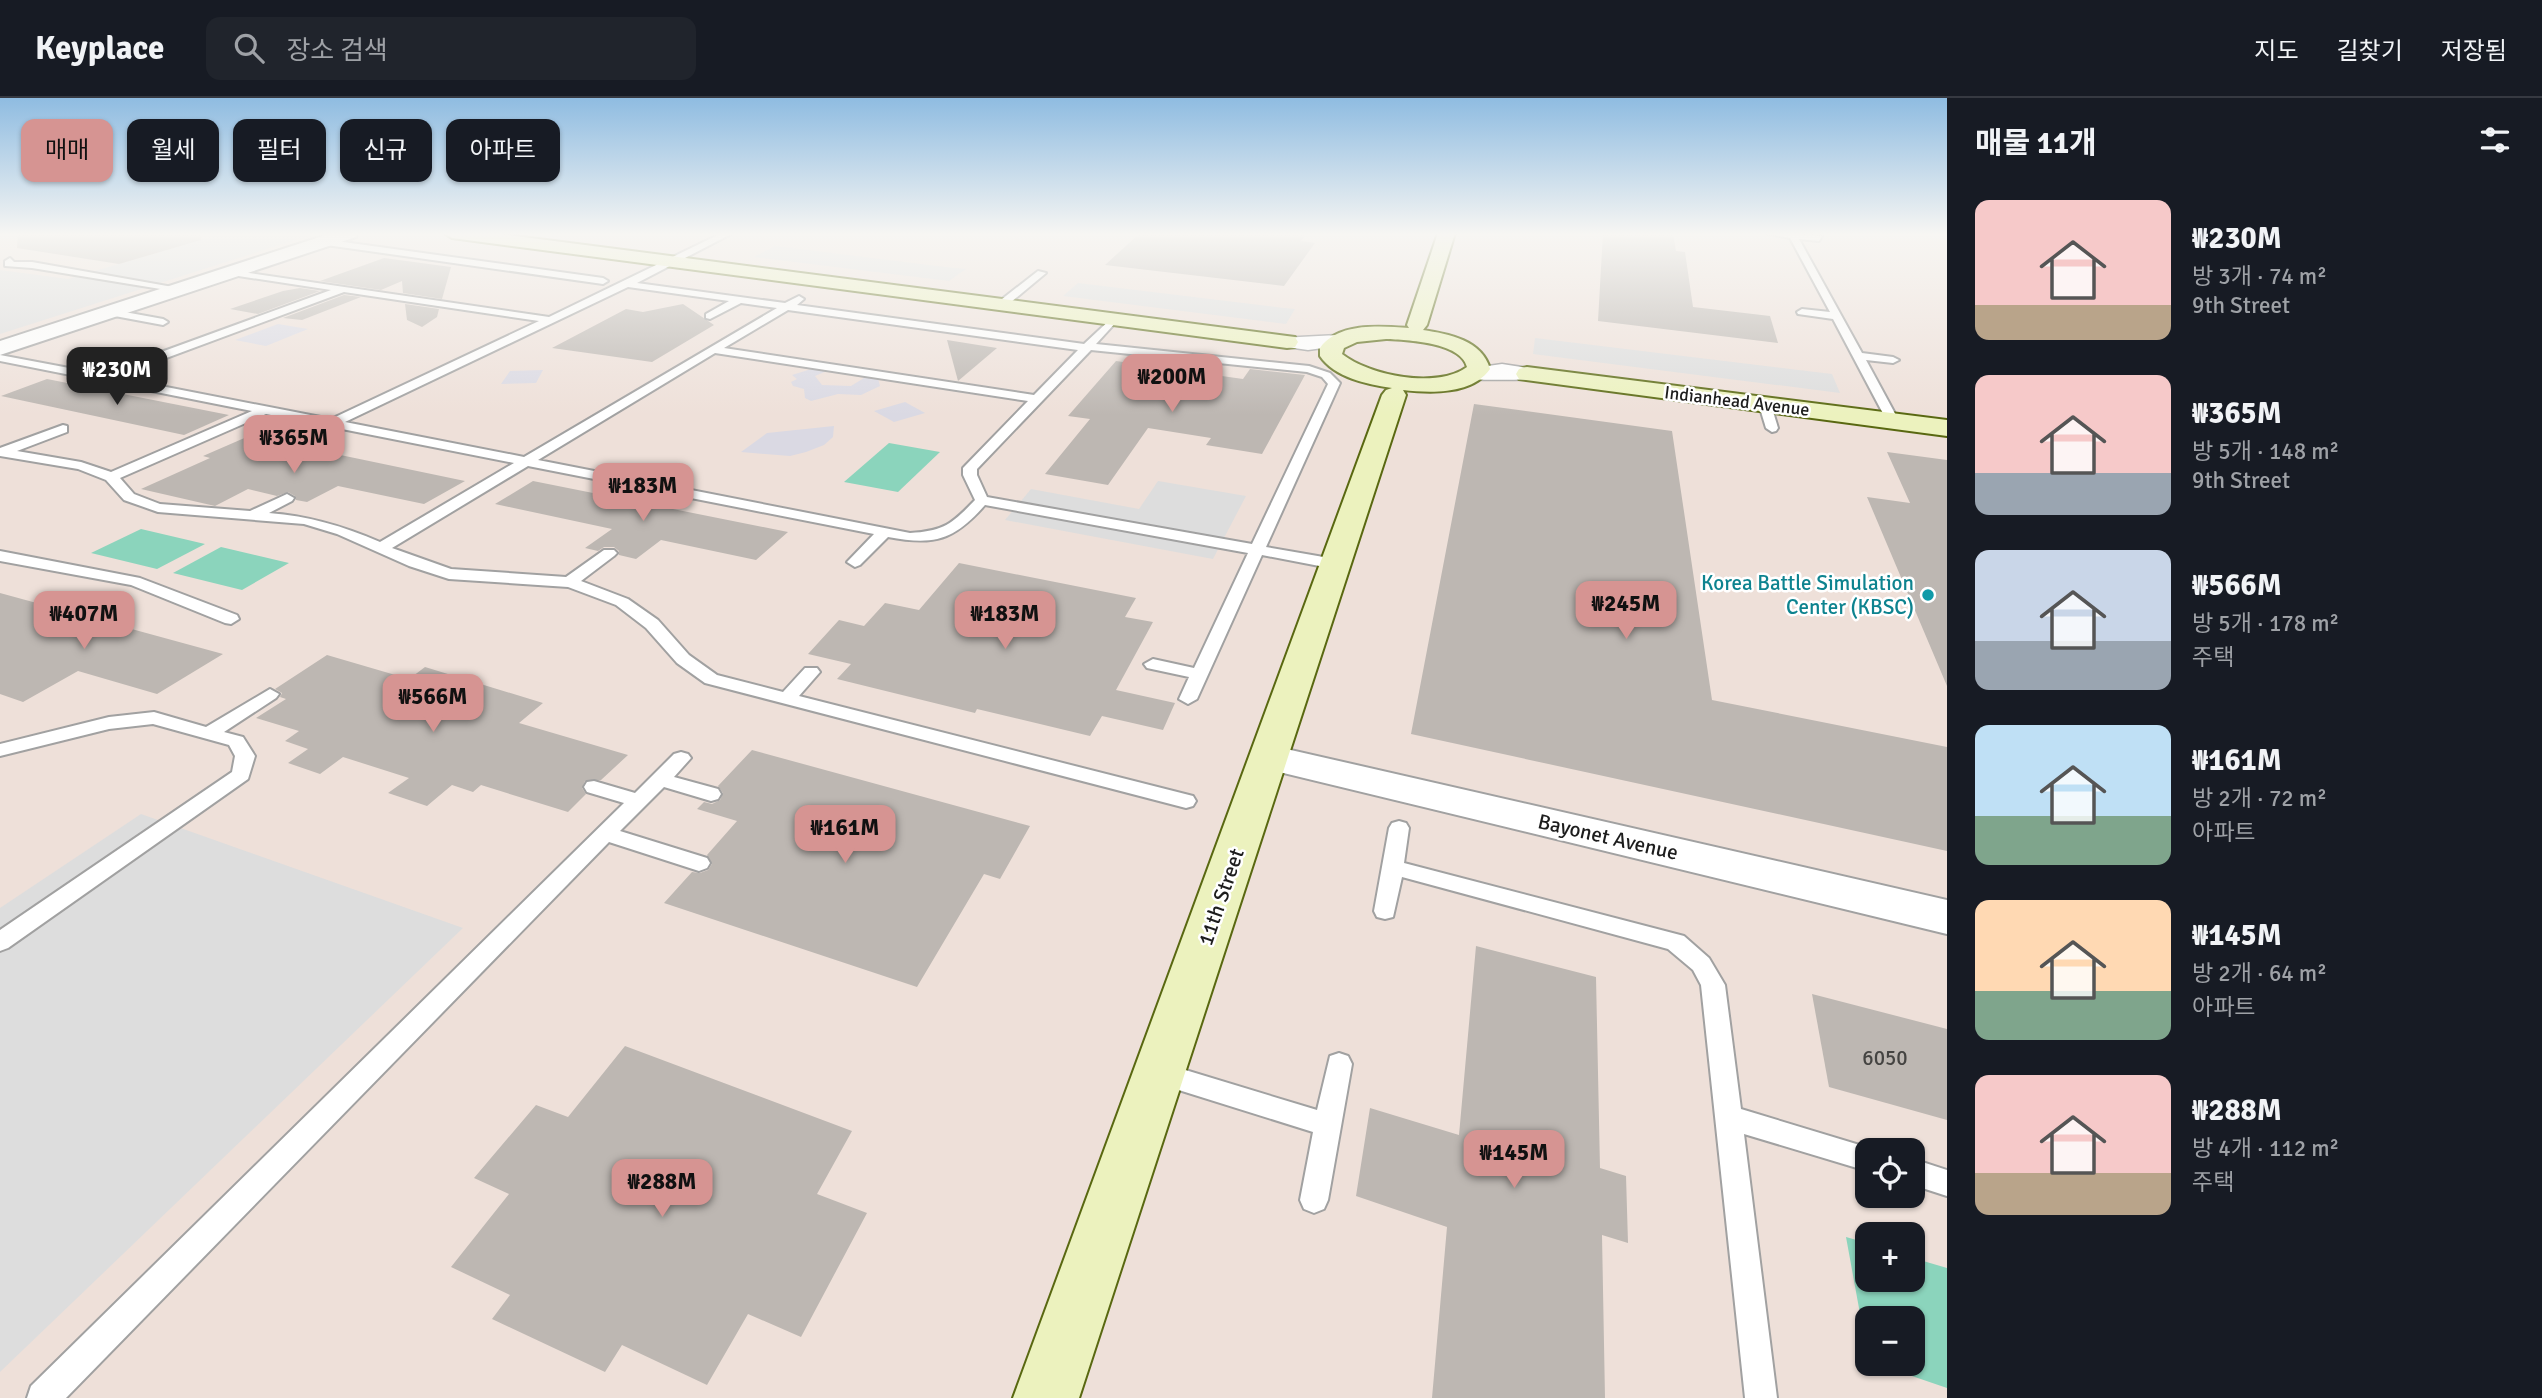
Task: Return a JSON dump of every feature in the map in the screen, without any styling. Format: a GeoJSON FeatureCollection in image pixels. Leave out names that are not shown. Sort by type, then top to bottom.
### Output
{"type":"FeatureCollection","features":[{"type":"Feature","properties":{"kind":"main road"},"geometry":{"type":"LineString","coordinates":[[914,294],[1287,342]]}},
{"type":"Feature","properties":{"kind":"main road"},"geometry":{"type":"LineString","coordinates":[[1423,331],[1432,294]]}},
{"type":"Feature","properties":{"kind":"main road"},"geometry":{"type":"LineString","coordinates":[[1423,331],[1457,346],[1476,367],[1457,381],[1396,386],[1344,368],[1334,348],[1363,334],[1423,331]]}},
{"type":"Feature","properties":{"kind":"main road","name":"Indianhead Avenue"},"geometry":{"type":"LineString","coordinates":[[1527,374],[1947,428]]}},
{"type":"Feature","properties":{"kind":"main road","name":"11th Street"},"geometry":{"type":"LineString","coordinates":[[1046,1398],[1396,386]]}},
{"type":"Feature","properties":{"kind":"street"},"geometry":{"type":"LineString","coordinates":[[0,348],[165,294]]}},
{"type":"Feature","properties":{"kind":"street"},"geometry":{"type":"LineString","coordinates":[[1287,342],[1319,349],[1334,348]]}},
{"type":"Feature","properties":{"kind":"street"},"geometry":{"type":"LineString","coordinates":[[1476,367],[1527,374]]}},
{"type":"Feature","properties":{"kind":"street","name":"Bayonet Avenue"},"geometry":{"type":"LineString","coordinates":[[1269,757],[1947,917]]}},
{"type":"Feature","properties":{"kind":"lane"},"geometry":{"type":"LineString","coordinates":[[101,378],[330,294]]}},
{"type":"Feature","properties":{"kind":"lane"},"geometry":{"type":"LineString","coordinates":[[375,294],[550,320]]}},
{"type":"Feature","properties":{"kind":"lane"},"geometry":{"type":"LineString","coordinates":[[398,297],[407,294]]}},
{"type":"Feature","properties":{"kind":"lane"},"geometry":{"type":"LineString","coordinates":[[333,423],[606,294]]}},
{"type":"Feature","properties":{"kind":"lane"},"geometry":{"type":"LineString","coordinates":[[694,294],[1087,347],[1309,369],[1326,375],[1334,383],[1188,699]]}},
{"type":"Feature","properties":{"kind":"lane"},"geometry":{"type":"LineString","coordinates":[[1001,305],[1015,294]]}},
{"type":"Feature","properties":{"kind":"lane"},"geometry":{"type":"LineString","coordinates":[[1823,294],[1893,421]]}},
{"type":"Feature","properties":{"kind":"lane"},"geometry":{"type":"LineString","coordinates":[[381,548],[799,299]]}},
{"type":"Feature","properties":{"kind":"lane"},"geometry":{"type":"LineString","coordinates":[[710,316],[739,300]]}},
{"type":"Feature","properties":{"kind":"lane"},"geometry":{"type":"LineString","coordinates":[[108,312],[163,322]]}},
{"type":"Feature","properties":{"kind":"lane"},"geometry":{"type":"LineString","coordinates":[[1802,312],[1835,316]]}},
{"type":"Feature","properties":{"kind":"lane"},"geometry":{"type":"LineString","coordinates":[[982,500],[970,475],[970,468],[1113,320]]}},
{"type":"Feature","properties":{"kind":"lane"},"geometry":{"type":"LineString","coordinates":[[714,350],[1036,399]]}},
{"type":"Feature","properties":{"kind":"lane"},"geometry":{"type":"LineString","coordinates":[[1859,356],[1893,360]]}},
{"type":"Feature","properties":{"kind":"lane"},"geometry":{"type":"LineString","coordinates":[[0,358],[910,537],[942,536],[954,531],[982,500]]}},
{"type":"Feature","properties":{"kind":"lane"},"geometry":{"type":"LineString","coordinates":[[851,371],[869,358]]}},
{"type":"Feature","properties":{"kind":"lane"},"geometry":{"type":"LineString","coordinates":[[1765,405],[1773,428]]}},
{"type":"Feature","properties":{"kind":"lane"},"geometry":{"type":"LineString","coordinates":[[111,477],[264,410]]}},
{"type":"Feature","properties":{"kind":"lane"},"geometry":{"type":"LineString","coordinates":[[1,453],[63,429]]}},
{"type":"Feature","properties":{"kind":"lane"},"geometry":{"type":"LineString","coordinates":[[1,453],[81,466],[111,477],[129,497],[159,508],[305,520],[342,531],[449,574],[570,582],[622,602],[652,624],[683,659],[711,679],[1186,801]]}},
{"type":"Feature","properties":{"kind":"lane"},"geometry":{"type":"LineString","coordinates":[[251,516],[287,498]]}},
{"type":"Feature","properties":{"kind":"lane"},"geometry":{"type":"LineString","coordinates":[[982,500],[1335,564]]}},
{"type":"Feature","properties":{"kind":"lane"},"geometry":{"type":"LineString","coordinates":[[855,562],[886,532]]}},
{"type":"Feature","properties":{"kind":"lane"},"geometry":{"type":"LineString","coordinates":[[570,582],[609,553]]}},
{"type":"Feature","properties":{"kind":"lane"},"geometry":{"type":"LineString","coordinates":[[0,556],[135,582],[161,590],[202,611],[231,619]]}},
{"type":"Feature","properties":{"kind":"lane"},"geometry":{"type":"LineString","coordinates":[[1153,664],[1199,674]]}},
{"type":"Feature","properties":{"kind":"lane"},"geometry":{"type":"LineString","coordinates":[[787,699],[811,672]]}},
{"type":"Feature","properties":{"kind":"lane"},"geometry":{"type":"LineString","coordinates":[[209,733],[270,694]]}},
{"type":"Feature","properties":{"kind":"lane"},"geometry":{"type":"LineString","coordinates":[[0,750],[110,723],[154,718],[236,741],[245,756],[241,775],[0,942]]}},
{"type":"Feature","properties":{"kind":"lane"},"geometry":{"type":"LineString","coordinates":[[50,1396],[681,758]]}},
{"type":"Feature","properties":{"kind":"lane"},"geometry":{"type":"LineString","coordinates":[[660,779],[711,794]]}},
{"type":"Feature","properties":{"kind":"lane"},"geometry":{"type":"LineString","coordinates":[[594,787],[639,801]]}},
{"type":"Feature","properties":{"kind":"lane"},"geometry":{"type":"LineString","coordinates":[[1385,911],[1399,828]]}},
{"type":"Feature","properties":{"kind":"lane"},"geometry":{"type":"LineString","coordinates":[[606,834],[699,863]]}},
{"type":"Feature","properties":{"kind":"lane"},"geometry":{"type":"LineString","coordinates":[[1392,867],[1676,942],[1701,964],[1713,985],[1761,1398]]}},
{"type":"Feature","properties":{"kind":"lane"},"geometry":{"type":"LineString","coordinates":[[1314,1200],[1339,1064]]}},
{"type":"Feature","properties":{"kind":"lane"},"geometry":{"type":"LineString","coordinates":[[1159,1073],[1327,1125]]}},
{"type":"Feature","properties":{"kind":"lane"},"geometry":{"type":"LineString","coordinates":[[1728,1117],[1855,1155]]}},
{"type":"Feature","properties":{"kind":"lane"},"geometry":{"type":"LineString","coordinates":[[1925,1176],[1947,1182]]}},
{"type":"Feature","properties":{"kind":"shaded area"},"geometry":{"type":"Polygon","coordinates":[[[0,294],[1947,294],[1947,1398],[0,1398],[0,294]]]}},
{"type":"Feature","properties":{"kind":"shaded area"},"geometry":{"type":"Polygon","coordinates":[[[0,294],[127,294],[0,334],[0,294]]]}},
{"type":"Feature","properties":{"kind":"shaded area"},"geometry":{"type":"Polygon","coordinates":[[[1066,294],[1167,294],[1295,309],[1286,324],[1063,296],[1066,294]]]}},
{"type":"Feature","properties":{"kind":"shaded area"},"geometry":{"type":"Polygon","coordinates":[[[278,324],[308,329],[266,346],[235,340],[278,324]]]}},
{"type":"Feature","properties":{"kind":"shaded area"},"geometry":{"type":"Polygon","coordinates":[[[1535,338],[1832,374],[1840,393],[1533,354],[1535,338]]]}},
{"type":"Feature","properties":{"kind":"shaded area"},"geometry":{"type":"Polygon","coordinates":[[[821,366],[834,368],[815,376],[822,385],[851,386],[864,378],[864,373],[877,375],[880,386],[861,395],[838,394],[811,401],[805,398],[804,389],[793,386],[791,382],[797,379],[792,375],[821,366]]]}},
{"type":"Feature","properties":{"kind":"shaded area"},"geometry":{"type":"Polygon","coordinates":[[[543,370],[536,383],[501,384],[510,371],[543,370]]]}},
{"type":"Feature","properties":{"kind":"shaded area"},"geometry":{"type":"Polygon","coordinates":[[[905,402],[925,413],[894,422],[874,411],[905,402]]]}},
{"type":"Feature","properties":{"kind":"shaded area"},"geometry":{"type":"Polygon","coordinates":[[[834,426],[833,437],[824,445],[806,452],[790,456],[741,452],[767,433],[834,426]]]}},
{"type":"Feature","properties":{"kind":"shaded area"},"geometry":{"type":"Polygon","coordinates":[[[1158,481],[1246,496],[1213,559],[1005,520],[1031,489],[1139,509],[1158,481]]]}},
{"type":"Feature","properties":{"kind":"shaded area"},"geometry":{"type":"Polygon","coordinates":[[[141,814],[463,928],[0,1372],[0,908],[141,814]]]}},
{"type":"Feature","properties":{"kind":"green space"},"geometry":{"type":"Polygon","coordinates":[[[889,443],[940,452],[898,492],[844,482],[889,443]]]}},
{"type":"Feature","properties":{"kind":"green space"},"geometry":{"type":"Polygon","coordinates":[[[141,529],[205,544],[157,569],[91,553],[141,529]]]}},
{"type":"Feature","properties":{"kind":"green space"},"geometry":{"type":"Polygon","coordinates":[[[221,547],[289,563],[242,590],[173,573],[221,547]]]}},
{"type":"Feature","properties":{"kind":"green space"},"geometry":{"type":"Polygon","coordinates":[[[1846,1237],[1855,1240],[1855,1286],[1846,1237]]]}},
{"type":"Feature","properties":{"kind":"green space"},"geometry":{"type":"Polygon","coordinates":[[[1925,1262],[1947,1268],[1947,1388],[1912,1376],[1925,1376],[1925,1306],[1859,1306],[1856,1292],[1925,1292],[1925,1262]]]}},
{"type":"Feature","properties":{"kind":"building"},"geometry":{"type":"Polygon","coordinates":[[[275,294],[313,294],[258,314],[230,309],[275,294]]]}},
{"type":"Feature","properties":{"kind":"building"},"geometry":{"type":"Polygon","coordinates":[[[407,294],[444,294],[442,299],[407,294]]]}},
{"type":"Feature","properties":{"kind":"building"},"geometry":{"type":"Polygon","coordinates":[[[1600,294],[1691,294],[1693,307],[1770,316],[1778,343],[1598,321],[1600,294]]]}},
{"type":"Feature","properties":{"kind":"building"},"geometry":{"type":"Polygon","coordinates":[[[344,295],[361,297],[302,320],[283,318],[344,295]]]}},
{"type":"Feature","properties":{"kind":"building"},"geometry":{"type":"Polygon","coordinates":[[[405,304],[439,309],[437,317],[422,327],[407,320],[405,304]]]}},
{"type":"Feature","properties":{"kind":"building"},"geometry":{"type":"Polygon","coordinates":[[[683,304],[714,325],[652,362],[552,348],[626,309],[643,312],[683,304]]]}},
{"type":"Feature","properties":{"kind":"building"},"geometry":{"type":"Polygon","coordinates":[[[947,340],[997,348],[958,381],[947,340]]]}},
{"type":"Feature","properties":{"kind":"building"},"geometry":{"type":"Polygon","coordinates":[[[1116,361],[1243,379],[1250,369],[1305,375],[1262,454],[1206,445],[1211,438],[1148,428],[1108,485],[1045,474],[1090,419],[1068,416],[1116,361]]]}},
{"type":"Feature","properties":{"kind":"building"},"geometry":{"type":"Polygon","coordinates":[[[47,379],[229,415],[184,435],[1,396],[47,379]]]}},
{"type":"Feature","properties":{"kind":"building"},"geometry":{"type":"Polygon","coordinates":[[[1474,404],[1672,431],[1712,700],[1947,747],[1947,851],[1411,734],[1474,404]]]}},
{"type":"Feature","properties":{"kind":"building"},"geometry":{"type":"Polygon","coordinates":[[[249,436],[465,481],[424,504],[338,486],[307,502],[296,500],[295,496],[288,492],[277,496],[248,489],[215,506],[141,489],[210,458],[203,456],[249,436]]]}},
{"type":"Feature","properties":{"kind":"building","name":"Korea Battle Simulation Center (KBSC)"},"geometry":{"type":"Polygon","coordinates":[[[1887,452],[1947,460],[1947,686],[1867,497],[1910,503],[1887,452]]]}},
{"type":"Feature","properties":{"kind":"building"},"geometry":{"type":"Polygon","coordinates":[[[533,481],[788,532],[756,560],[661,540],[636,559],[619,555],[619,551],[614,547],[604,547],[598,551],[585,548],[612,529],[495,504],[533,481]]]}},
{"type":"Feature","properties":{"kind":"building"},"geometry":{"type":"Polygon","coordinates":[[[959,563],[1136,598],[1125,617],[1153,622],[1116,690],[1175,703],[1163,730],[1102,716],[1090,736],[977,709],[975,713],[837,679],[851,664],[808,654],[839,620],[864,626],[885,603],[919,610],[959,563]]]}},
{"type":"Feature","properties":{"kind":"building"},"geometry":{"type":"Polygon","coordinates":[[[0,593],[223,654],[157,694],[78,671],[23,702],[0,694],[0,593]]]}},
{"type":"Feature","properties":{"kind":"building"},"geometry":{"type":"Polygon","coordinates":[[[327,655],[409,679],[425,667],[543,703],[519,723],[628,755],[601,780],[585,781],[582,788],[586,794],[568,812],[481,785],[473,792],[452,785],[427,806],[388,793],[409,778],[343,757],[320,774],[288,763],[308,749],[285,741],[299,731],[256,718],[286,699],[280,697],[282,693],[275,689],[327,655]]]}},
{"type":"Feature","properties":{"kind":"building"},"geometry":{"type":"Polygon","coordinates":[[[752,750],[1030,826],[1000,879],[984,874],[917,987],[664,903],[692,872],[708,870],[712,864],[707,855],[737,821],[697,809],[704,802],[712,804],[720,800],[723,793],[718,786],[752,750]]]}},
{"type":"Feature","properties":{"kind":"building"},"geometry":{"type":"Polygon","coordinates":[[[1476,946],[1596,977],[1600,1168],[1626,1176],[1628,1243],[1602,1235],[1605,1398],[1432,1398],[1447,1227],[1356,1196],[1370,1108],[1459,1135],[1476,946]]]}},
{"type":"Feature","properties":{"kind":"building"},"geometry":{"type":"Polygon","coordinates":[[[1812,994],[1947,1029],[1947,1120],[1829,1087],[1812,994]]]}},
{"type":"Feature","properties":{"kind":"building"},"geometry":{"type":"Polygon","coordinates":[[[625,1046],[852,1131],[817,1194],[867,1213],[801,1337],[748,1314],[707,1385],[622,1345],[605,1372],[492,1319],[510,1295],[451,1267],[509,1194],[474,1178],[536,1105],[568,1117],[625,1046]]]}},
{"type":"Feature","properties":{"kind":"place","name":"Korea Battle Simulation Center (KBSC)"},"geometry":{"type":"Point","coordinates":[1928,595]}}]}
